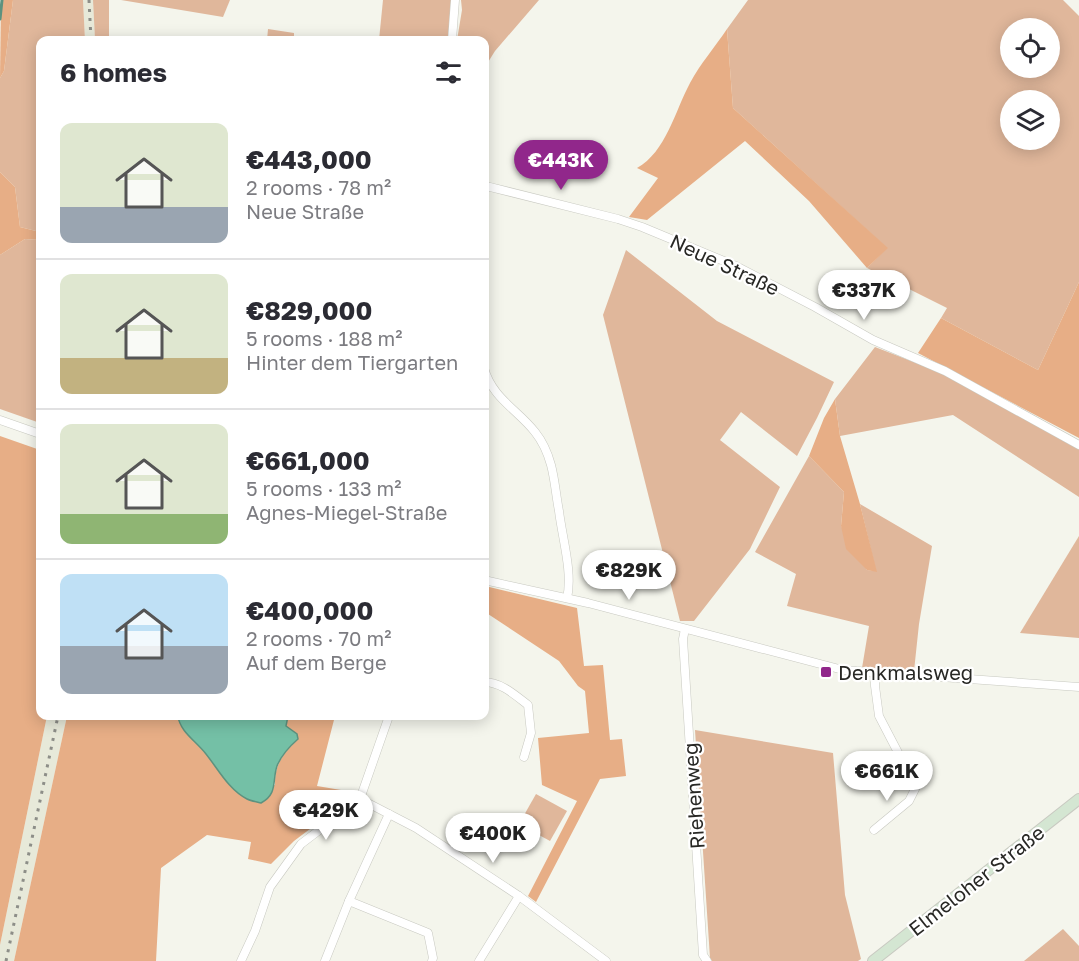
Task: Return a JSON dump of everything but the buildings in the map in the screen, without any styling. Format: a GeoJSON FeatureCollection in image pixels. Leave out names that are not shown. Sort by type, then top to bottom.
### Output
{"type":"FeatureCollection","features":[{"type":"Feature","properties":{"kind":"street"},"geometry":{"type":"LineString","coordinates":[[452,36],[456,0]]}},
{"type":"Feature","properties":{"kind":"street","name":"Neue Straße"},"geometry":{"type":"LineString","coordinates":[[489,187],[642,226],[736,266],[873,340],[945,372],[1079,446]]}},
{"type":"Feature","properties":{"kind":"street"},"geometry":{"type":"LineString","coordinates":[[489,380],[500,398],[528,423],[546,449],[552,467],[566,564],[569,589],[567,598]]}},
{"type":"Feature","properties":{"kind":"street"},"geometry":{"type":"LineString","coordinates":[[0,420],[36,433]]}},
{"type":"Feature","properties":{"kind":"street"},"geometry":{"type":"LineString","coordinates":[[489,581],[567,598],[828,667],[875,673],[1079,687]]}},
{"type":"Feature","properties":{"kind":"street","name":"Riehenweg"},"geometry":{"type":"LineString","coordinates":[[685,629],[683,639],[703,955],[707,961]]}},
{"type":"Feature","properties":{"kind":"street"},"geometry":{"type":"LineString","coordinates":[[874,830],[909,801],[915,786],[879,716],[875,673]]}},
{"type":"Feature","properties":{"kind":"street"},"geometry":{"type":"LineString","coordinates":[[489,682],[511,691],[528,705],[531,733],[524,757]]}},
{"type":"Feature","properties":{"kind":"street"},"geometry":{"type":"LineString","coordinates":[[241,961],[255,931],[270,887],[301,844],[360,800],[388,720]]}},
{"type":"Feature","properties":{"kind":"street","name":"Elmeloher Straße"},"geometry":{"type":"LineString","coordinates":[[873,961],[1079,799]]}},
{"type":"Feature","properties":{"kind":"street"},"geometry":{"type":"LineString","coordinates":[[360,800],[416,828],[519,896],[606,961]]}},
{"type":"Feature","properties":{"kind":"street"},"geometry":{"type":"LineString","coordinates":[[325,961],[349,901],[389,814]]}},
{"type":"Feature","properties":{"kind":"street"},"geometry":{"type":"LineString","coordinates":[[479,961],[519,896]]}},
{"type":"Feature","properties":{"kind":"street"},"geometry":{"type":"LineString","coordinates":[[349,901],[428,933],[432,961]]}},
{"type":"Feature","properties":{"kind":"shaded area"},"geometry":{"type":"Polygon","coordinates":[[[1,0],[13,0],[4,71],[0,78],[1,0]]]}},
{"type":"Feature","properties":{"kind":"shaded area"},"geometry":{"type":"Polygon","coordinates":[[[13,0],[83,0],[85,36],[36,36],[36,231],[20,227],[15,187],[0,172],[0,78],[4,71],[13,0]]]}},
{"type":"Feature","properties":{"kind":"shaded area"},"geometry":{"type":"Polygon","coordinates":[[[83,0],[93,0],[95,36],[85,36],[83,0]]]}},
{"type":"Feature","properties":{"kind":"shaded area"},"geometry":{"type":"Polygon","coordinates":[[[93,0],[109,0],[109,36],[95,36],[93,0]]]}},
{"type":"Feature","properties":{"kind":"shaded area"},"geometry":{"type":"Polygon","coordinates":[[[121,0],[230,0],[223,17],[121,0]]]}},
{"type":"Feature","properties":{"kind":"shaded area"},"geometry":{"type":"Polygon","coordinates":[[[383,0],[452,0],[448,36],[379,36],[383,0]]]}},
{"type":"Feature","properties":{"kind":"shaded area"},"geometry":{"type":"Polygon","coordinates":[[[461,0],[539,0],[489,61],[489,36],[458,36],[462,10],[461,0]]]}},
{"type":"Feature","properties":{"kind":"shaded area"},"geometry":{"type":"Polygon","coordinates":[[[748,0],[1063,0],[1079,16],[1079,282],[1038,370],[941,318],[947,308],[867,268],[887,248],[733,108],[727,29],[748,0]]]}},
{"type":"Feature","properties":{"kind":"shaded area"},"geometry":{"type":"Polygon","coordinates":[[[268,29],[294,33],[294,36],[267,36],[268,29]]]}},
{"type":"Feature","properties":{"kind":"shaded area"},"geometry":{"type":"Polygon","coordinates":[[[727,29],[733,108],[888,248],[867,268],[809,201],[745,141],[647,220],[629,217],[658,178],[637,168],[647,161],[663,141],[694,76],[727,29]]]}},
{"type":"Feature","properties":{"kind":"shaded area"},"geometry":{"type":"Polygon","coordinates":[[[0,172],[15,187],[20,227],[36,231],[36,240],[25,239],[0,255],[0,172]]]}},
{"type":"Feature","properties":{"kind":"shaded area"},"geometry":{"type":"Polygon","coordinates":[[[25,239],[36,240],[36,422],[0,409],[0,255],[25,239]]]}},
{"type":"Feature","properties":{"kind":"shaded area"},"geometry":{"type":"Polygon","coordinates":[[[626,250],[717,321],[834,382],[797,456],[741,412],[720,440],[780,487],[750,549],[694,621],[680,621],[603,315],[626,250]]]}},
{"type":"Feature","properties":{"kind":"shaded area"},"geometry":{"type":"Polygon","coordinates":[[[1079,282],[1079,438],[918,353],[941,318],[1038,370],[1079,282]]]}},
{"type":"Feature","properties":{"kind":"shaded area"},"geometry":{"type":"Polygon","coordinates":[[[875,347],[942,373],[1079,449],[1079,497],[953,415],[840,436],[835,399],[875,347]]]}},
{"type":"Feature","properties":{"kind":"shaded area"},"geometry":{"type":"Polygon","coordinates":[[[835,399],[840,436],[877,572],[867,570],[846,549],[841,526],[844,492],[809,456],[824,418],[835,399]]]}},
{"type":"Feature","properties":{"kind":"shaded area"},"geometry":{"type":"Polygon","coordinates":[[[0,436],[36,449],[36,720],[46,720],[0,945],[0,436]]]}},
{"type":"Feature","properties":{"kind":"shaded area"},"geometry":{"type":"Polygon","coordinates":[[[809,456],[844,492],[841,526],[867,570],[876,571],[860,504],[932,546],[914,671],[862,668],[869,626],[787,606],[796,574],[755,552],[809,456]]]}},
{"type":"Feature","properties":{"kind":"shaded area"},"geometry":{"type":"Polygon","coordinates":[[[1079,536],[1079,638],[1020,633],[1079,536]]]}},
{"type":"Feature","properties":{"kind":"shaded area"},"geometry":{"type":"Polygon","coordinates":[[[489,587],[577,608],[584,666],[603,665],[610,740],[622,739],[626,776],[600,779],[536,902],[528,896],[577,801],[542,785],[538,738],[589,733],[585,691],[578,686],[559,661],[489,615],[489,587]]]}},
{"type":"Feature","properties":{"kind":"shaded area"},"geometry":{"type":"Polygon","coordinates":[[[46,720],[66,720],[14,961],[0,961],[0,945],[46,720]]]}},
{"type":"Feature","properties":{"kind":"shaded area"},"geometry":{"type":"Polygon","coordinates":[[[66,720],[179,720],[185,732],[238,792],[275,785],[276,771],[281,759],[298,739],[297,734],[286,726],[287,720],[334,720],[317,786],[353,792],[351,798],[294,841],[271,864],[248,859],[251,842],[207,835],[161,868],[156,961],[14,961],[66,720]]]}},
{"type":"Feature","properties":{"kind":"shaded area"},"geometry":{"type":"Polygon","coordinates":[[[179,720],[287,720],[286,726],[297,734],[298,739],[281,759],[277,766],[270,796],[261,803],[247,799],[229,785],[179,720]]]}},
{"type":"Feature","properties":{"kind":"shaded area"},"geometry":{"type":"Polygon","coordinates":[[[695,730],[833,753],[845,895],[861,959],[858,961],[712,961],[695,730]]]}},
{"type":"Feature","properties":{"kind":"shaded area"},"geometry":{"type":"Polygon","coordinates":[[[536,794],[567,811],[550,841],[519,824],[536,794]]]}},
{"type":"Feature","properties":{"kind":"shaded area"},"geometry":{"type":"Polygon","coordinates":[[[1063,929],[1079,946],[1079,961],[1024,961],[1063,929]]]}},
{"type":"Feature","properties":{"kind":"waterway"},"geometry":{"type":"LineString","coordinates":[[0,19],[2,0]]}},
{"type":"Feature","properties":{"kind":"railway"},"geometry":{"type":"LineString","coordinates":[[89,0],[91,36]]}},
{"type":"Feature","properties":{"kind":"railway"},"geometry":{"type":"LineString","coordinates":[[6,961],[57,720]]}},
{"type":"Feature","properties":{"kind":"place","name":"Denkmalsweg"},"geometry":{"type":"Point","coordinates":[826,672]}}]}
